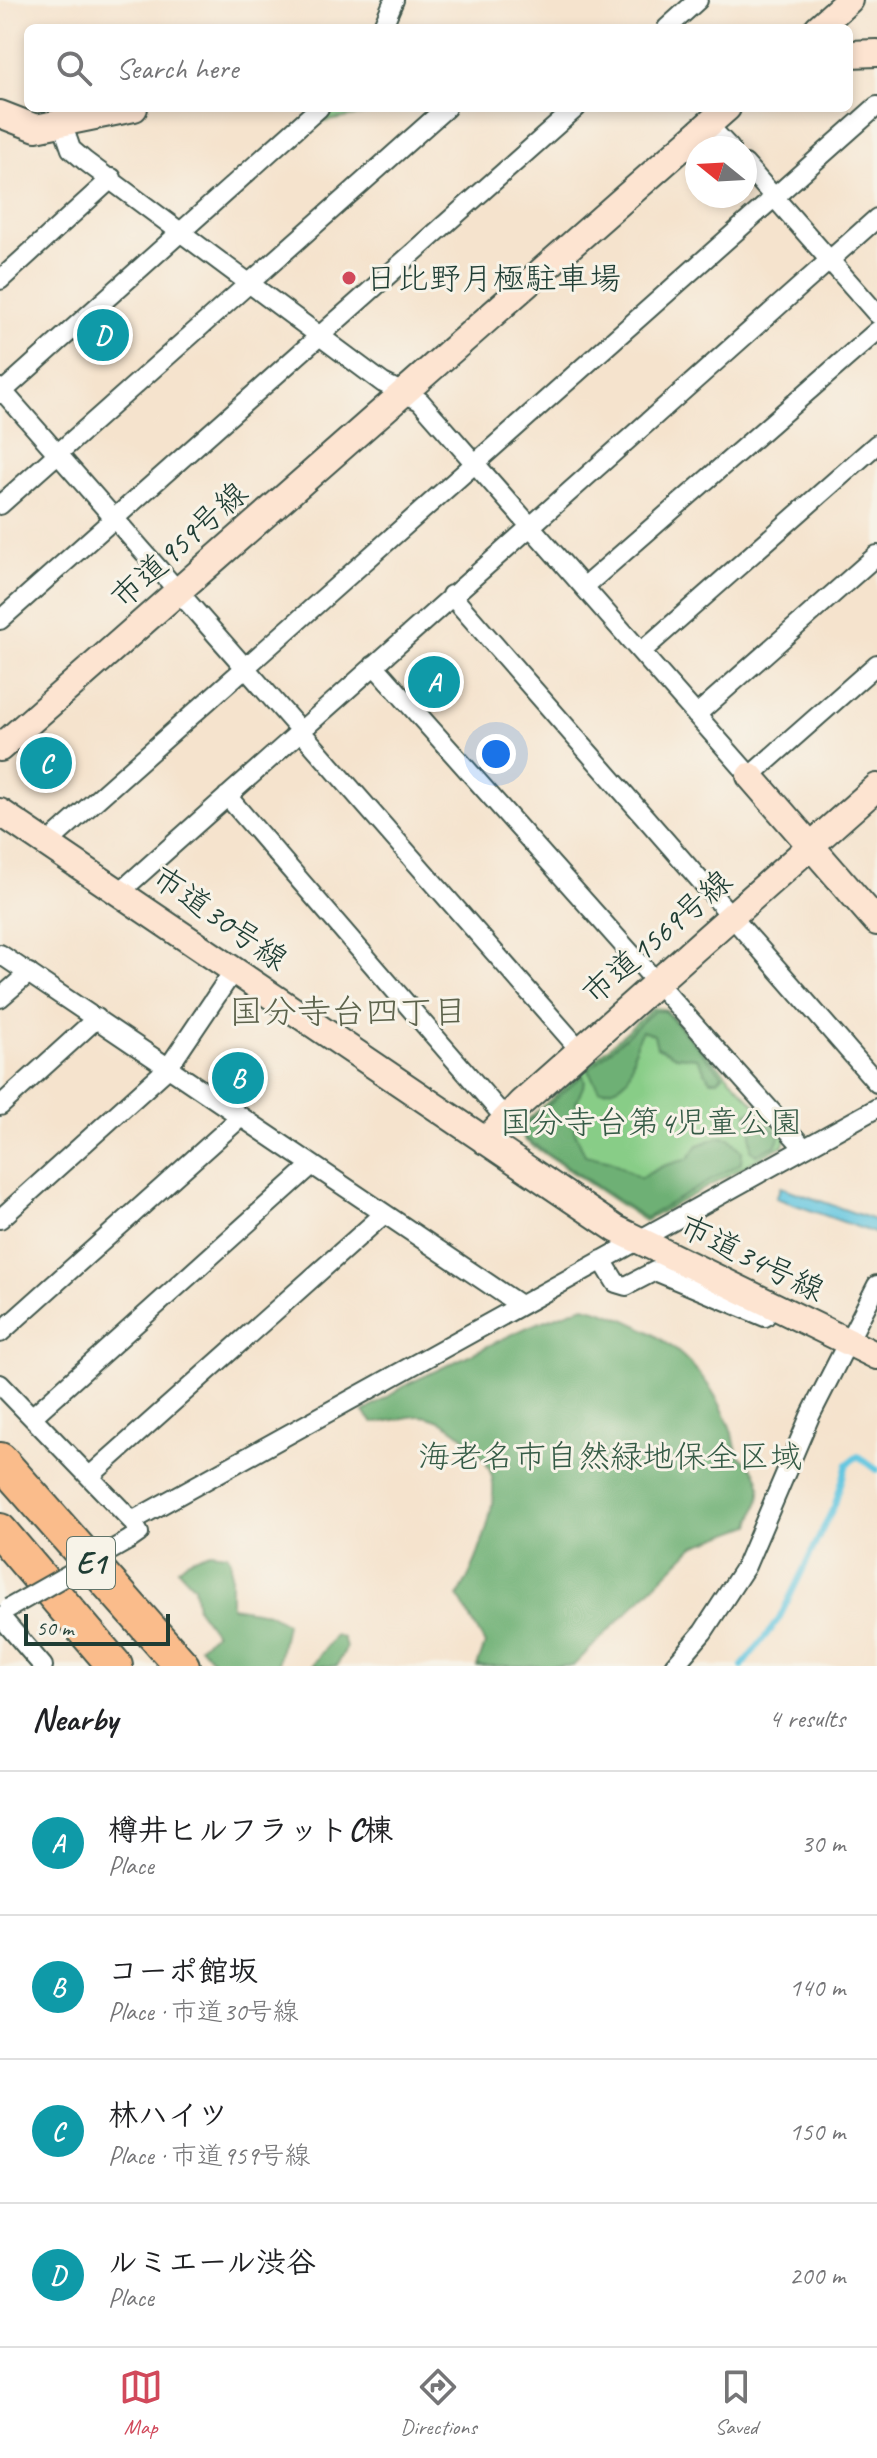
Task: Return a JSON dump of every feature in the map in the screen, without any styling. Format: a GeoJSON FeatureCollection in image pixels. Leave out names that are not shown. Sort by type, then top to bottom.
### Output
{"type":"FeatureCollection","features":[{"type":"Feature","properties":{"kind":"highway","name":"E1"},"geometry":{"type":"LineString","coordinates":[[0,1460],[185,1666]]}},
{"type":"Feature","properties":{"kind":"highway","name":"E1"},"geometry":{"type":"LineString","coordinates":[[0,1532],[115,1666]]}},
{"type":"Feature","properties":{"kind":"highway"},"geometry":{"type":"LineString","coordinates":[[0,1532],[106,1666]]}},
{"type":"Feature","properties":{"kind":"street"},"geometry":{"type":"LineString","coordinates":[[384,24],[394,0]]}},
{"type":"Feature","properties":{"kind":"street"},"geometry":{"type":"LineString","coordinates":[[671,24],[698,0]]}},
{"type":"Feature","properties":{"kind":"street"},"geometry":{"type":"LineString","coordinates":[[822,24],[849,0]]}},
{"type":"Feature","properties":{"kind":"street"},"geometry":{"type":"LineString","coordinates":[[853,54],[877,53]]}},
{"type":"Feature","properties":{"kind":"street"},"geometry":{"type":"LineString","coordinates":[[48,843],[877,106]]}},
{"type":"Feature","properties":{"kind":"street"},"geometry":{"type":"LineString","coordinates":[[0,114],[36,128],[115,112]]}},
{"type":"Feature","properties":{"kind":"street"},"geometry":{"type":"LineString","coordinates":[[315,112],[1,391],[580,1050]]}},
{"type":"Feature","properties":{"kind":"street"},"geometry":{"type":"LineString","coordinates":[[0,505],[442,112]]}},
{"type":"Feature","properties":{"kind":"street"},"geometry":{"type":"LineString","coordinates":[[0,620],[571,112]]}},
{"type":"Feature","properties":{"kind":"street"},"geometry":{"type":"LineString","coordinates":[[717,116],[725,136]]}},
{"type":"Feature","properties":{"kind":"street","name":"市道959号線"},"geometry":{"type":"LineString","coordinates":[[0,748],[717,116]]}},
{"type":"Feature","properties":{"kind":"street"},"geometry":{"type":"LineString","coordinates":[[62,123],[71,149],[383,383],[420,401],[877,922]]}},
{"type":"Feature","properties":{"kind":"street"},"geometry":{"type":"LineString","coordinates":[[0,280],[112,178]]}},
{"type":"Feature","properties":{"kind":"street"},"geometry":{"type":"LineString","coordinates":[[757,178],[877,314]]}},
{"type":"Feature","properties":{"kind":"street"},"geometry":{"type":"LineString","coordinates":[[121,891],[877,218]]}},
{"type":"Feature","properties":{"kind":"street"},"geometry":{"type":"LineString","coordinates":[[584,587],[877,331]]}},
{"type":"Feature","properties":{"kind":"street"},"geometry":{"type":"LineString","coordinates":[[641,652],[877,444]]}},
{"type":"Feature","properties":{"kind":"street"},"geometry":{"type":"LineString","coordinates":[[696,715],[877,555]]}},
{"type":"Feature","properties":{"kind":"street"},"geometry":{"type":"LineString","coordinates":[[451,595],[877,1083]]}},
{"type":"Feature","properties":{"kind":"street"},"geometry":{"type":"LineString","coordinates":[[750,776],[877,664]]}},
{"type":"Feature","properties":{"kind":"street"},"geometry":{"type":"LineString","coordinates":[[374,665],[804,1148]]}},
{"type":"Feature","properties":{"kind":"street","name":"市道1569号線"},"geometry":{"type":"LineString","coordinates":[[485,1141],[505,1118],[580,1050],[877,787]]}},
{"type":"Feature","properties":{"kind":"street"},"geometry":{"type":"LineString","coordinates":[[227,796],[505,1118]]}},
{"type":"Feature","properties":{"kind":"street","name":"市道30号線"},"geometry":{"type":"LineString","coordinates":[[0,812],[121,891],[616,1229],[639,1241]]}},
{"type":"Feature","properties":{"kind":"street"},"geometry":{"type":"LineString","coordinates":[[0,954],[520,1305]]}},
{"type":"Feature","properties":{"kind":"street"},"geometry":{"type":"LineString","coordinates":[[0,1219],[168,1068],[234,970]]}},
{"type":"Feature","properties":{"kind":"street"},"geometry":{"type":"LineString","coordinates":[[0,998],[29,973]]}},
{"type":"Feature","properties":{"kind":"street"},"geometry":{"type":"LineString","coordinates":[[0,1106],[97,1018]]}},
{"type":"Feature","properties":{"kind":"street"},"geometry":{"type":"LineString","coordinates":[[132,1521],[877,1108]]}},
{"type":"Feature","properties":{"kind":"street"},"geometry":{"type":"LineString","coordinates":[[0,1333],[241,1117]]}},
{"type":"Feature","properties":{"kind":"street"},"geometry":{"type":"LineString","coordinates":[[32,1417],[312,1165]]}},
{"type":"Feature","properties":{"kind":"street"},"geometry":{"type":"LineString","coordinates":[[90,1476],[384,1214]]}},
{"type":"Feature","properties":{"kind":"street","name":"市道34号線"},"geometry":{"type":"LineString","coordinates":[[639,1241],[877,1356]]}},
{"type":"Feature","properties":{"kind":"street"},"geometry":{"type":"LineString","coordinates":[[602,1260],[616,1283],[626,1286],[655,1271],[765,1317],[772,1307]]}},
{"type":"Feature","properties":{"kind":"street"},"geometry":{"type":"LineString","coordinates":[[674,1666],[703,1632],[746,1566],[810,1416],[877,1285]]}},
{"type":"Feature","properties":{"kind":"street"},"geometry":{"type":"LineString","coordinates":[[0,1384],[132,1521],[139,1533],[3,1612],[43,1666]]}},
{"type":"Feature","properties":{"kind":"green space"},"geometry":{"type":"Polygon","coordinates":[[[330,112],[374,112],[318,123],[330,112]]]}},
{"type":"Feature","properties":{"kind":"green space","name":"国分寺台第4児童公園"},"geometry":{"type":"Polygon","coordinates":[[[653,1008],[665,1009],[786,1137],[783,1145],[645,1221],[524,1140],[523,1124],[653,1008]]]}},
{"type":"Feature","properties":{"kind":"green space"},"geometry":{"type":"Polygon","coordinates":[[[654,1011],[665,1011],[723,1075],[718,1080],[710,1080],[697,1058],[676,1056],[657,1047],[654,1035],[642,1031],[628,1077],[613,1088],[599,1090],[588,1070],[654,1011]]]}},
{"type":"Feature","properties":{"kind":"green space"},"geometry":{"type":"Polygon","coordinates":[[[583,1075],[585,1082],[576,1103],[581,1112],[574,1130],[585,1155],[611,1161],[640,1178],[663,1166],[688,1159],[698,1145],[719,1137],[729,1138],[742,1151],[741,1163],[645,1218],[526,1139],[525,1125],[583,1075]]]}},
{"type":"Feature","properties":{"kind":"green space"},"geometry":{"type":"Polygon","coordinates":[[[753,1110],[780,1136],[775,1146],[756,1155],[751,1150],[751,1128],[747,1124],[747,1113],[753,1110]]]}},
{"type":"Feature","properties":{"kind":"green space","name":"海老名市自然緑地保全区域"},"geometry":{"type":"Polygon","coordinates":[[[584,1306],[639,1326],[663,1340],[702,1377],[718,1400],[730,1426],[738,1455],[759,1479],[758,1503],[751,1525],[694,1546],[573,1666],[477,1666],[485,1644],[458,1596],[477,1558],[487,1527],[493,1498],[491,1474],[470,1443],[438,1420],[415,1416],[373,1423],[364,1412],[408,1384],[530,1326],[584,1306]]]}},
{"type":"Feature","properties":{"kind":"green space"},"geometry":{"type":"Polygon","coordinates":[[[210,1552],[227,1554],[231,1560],[231,1607],[268,1613],[286,1623],[278,1666],[217,1666],[200,1646],[215,1633],[197,1608],[194,1586],[178,1569],[189,1560],[210,1552]]]}},
{"type":"Feature","properties":{"kind":"green space"},"geometry":{"type":"Polygon","coordinates":[[[335,1635],[343,1638],[346,1648],[337,1666],[312,1666],[335,1635]]]}},
{"type":"Feature","properties":{"kind":"water"},"geometry":{"type":"Polygon","coordinates":[[[781,1187],[877,1221],[877,1234],[776,1198],[781,1187]]]}},
{"type":"Feature","properties":{"kind":"waterway"},"geometry":{"type":"LineString","coordinates":[[742,1666],[779,1619],[835,1504],[847,1464],[858,1456],[877,1470]]}},
{"type":"Feature","properties":{"kind":"place","name":"日比野月極駐車場"},"geometry":{"type":"Point","coordinates":[349,278]}},
{"type":"Feature","properties":{"kind":"place","name":"ルミエール渋谷"},"geometry":{"type":"Point","coordinates":[103,335]}},
{"type":"Feature","properties":{"kind":"place","name":"樽井ヒルフラットC棟"},"geometry":{"type":"Point","coordinates":[434,682]}},
{"type":"Feature","properties":{"kind":"place","name":"林ハイツ"},"geometry":{"type":"Point","coordinates":[46,763]}},
{"type":"Feature","properties":{"kind":"place","name":"コーポ館坂"},"geometry":{"type":"Point","coordinates":[238,1078]}},
{"type":"Feature","properties":{"kind":"district","name":"国分寺台四丁目"},"geometry":{"type":"Point","coordinates":[348,1011]}}]}
